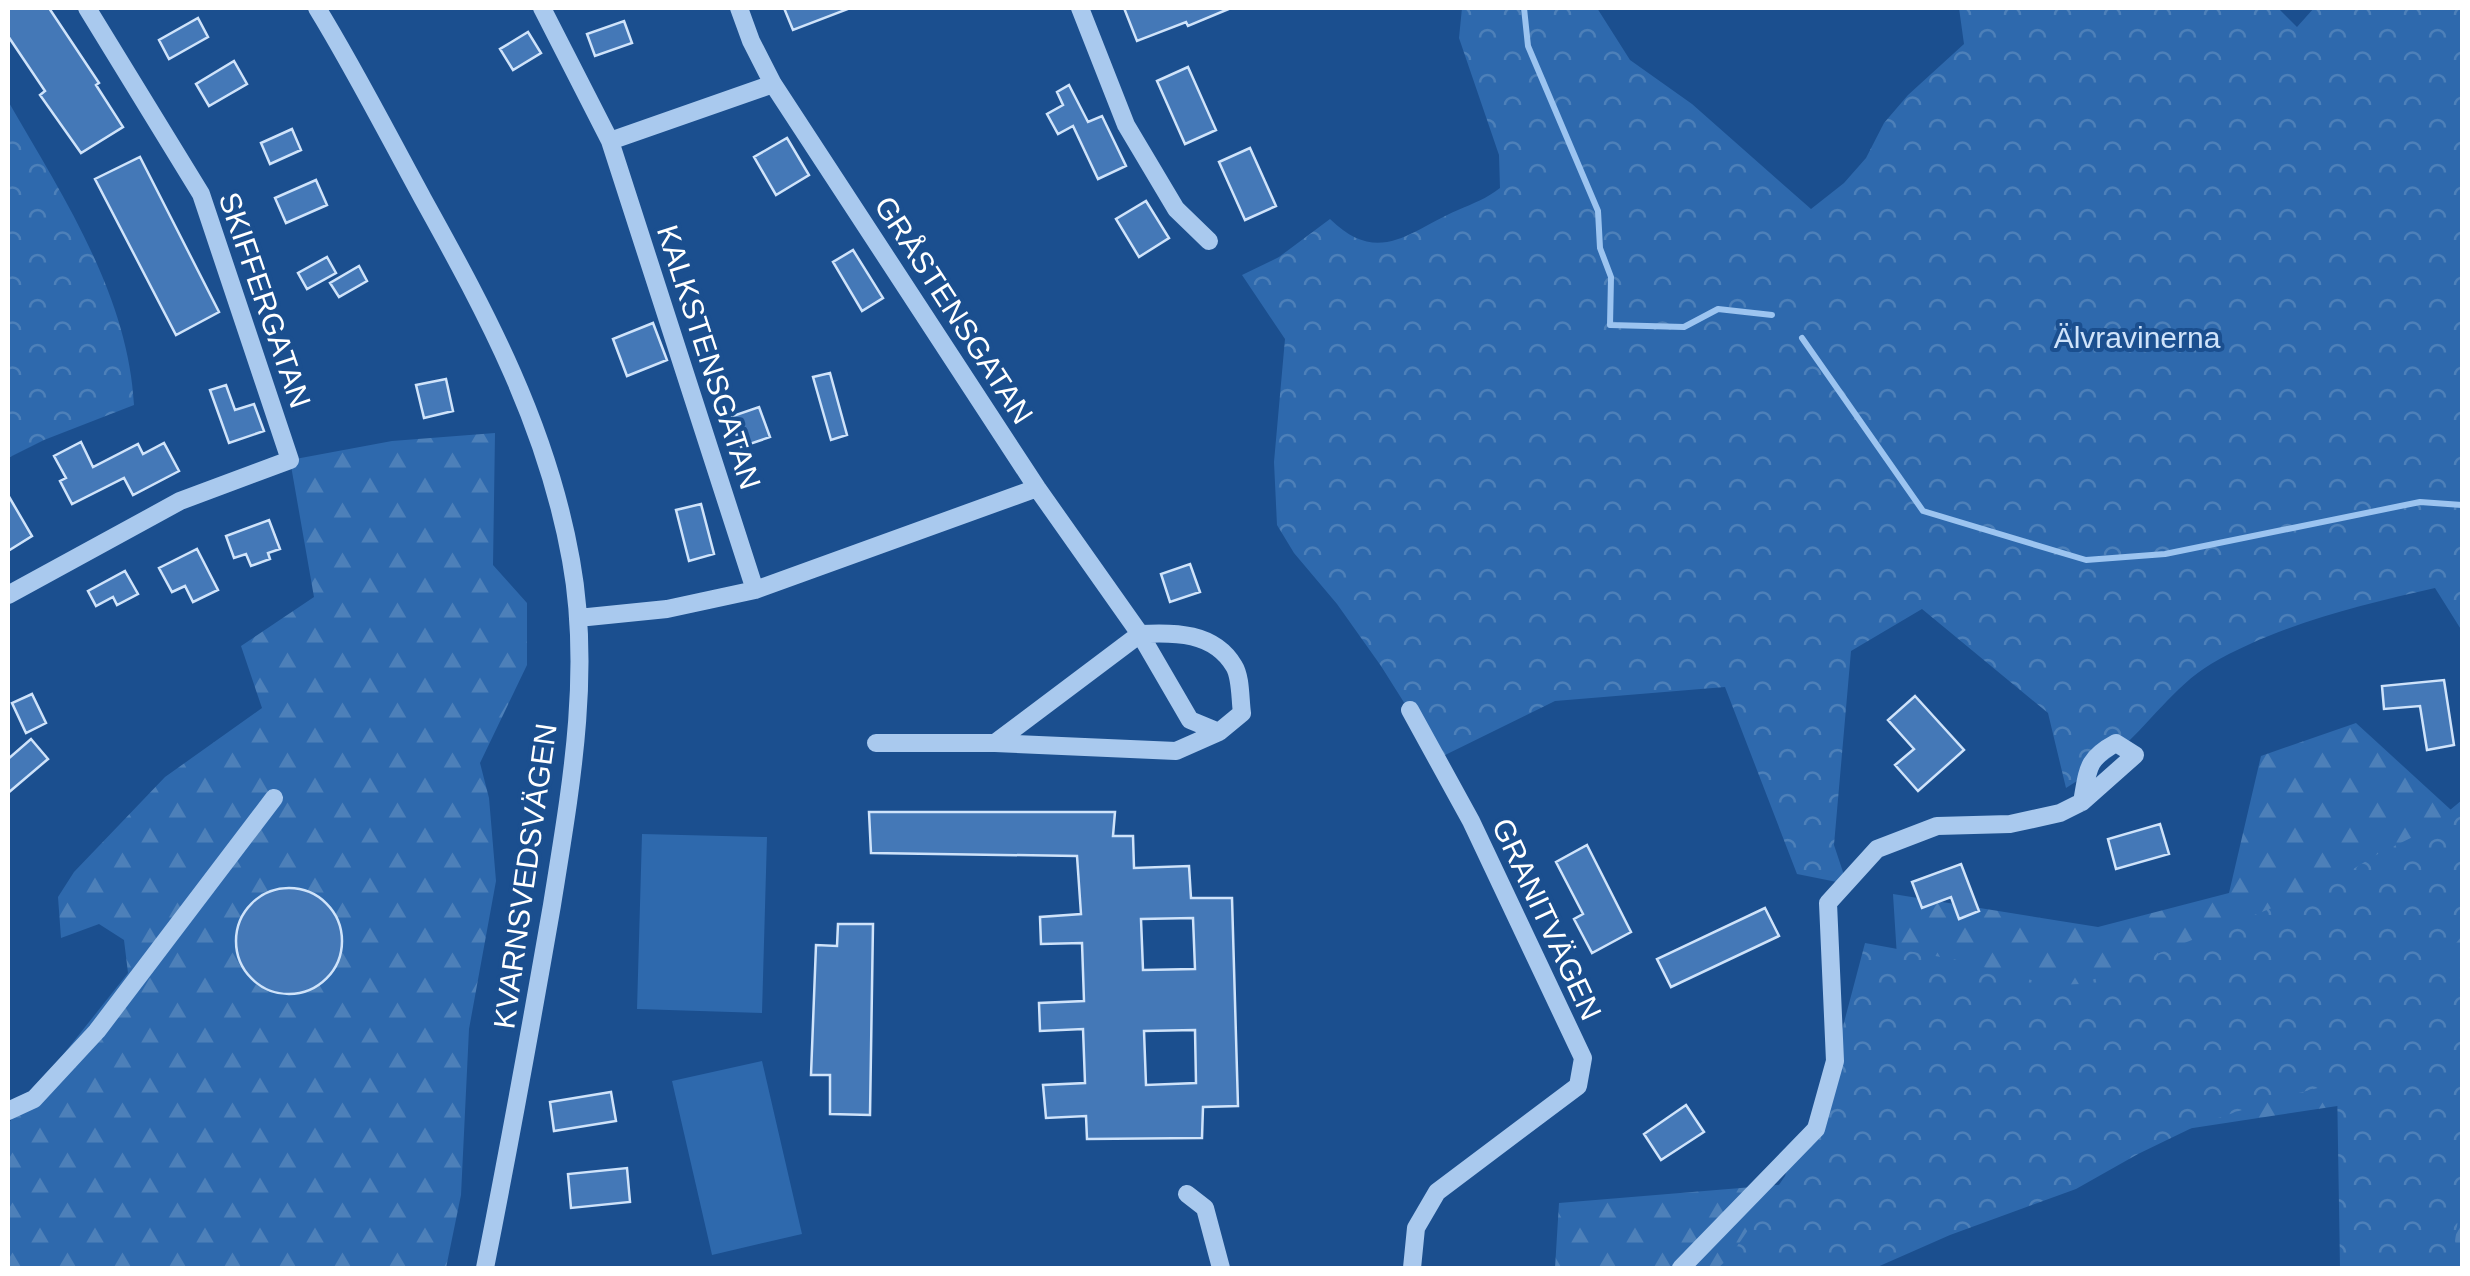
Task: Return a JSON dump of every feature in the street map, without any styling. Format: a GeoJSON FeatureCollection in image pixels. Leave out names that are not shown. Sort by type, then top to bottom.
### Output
{"type":"FeatureCollection","features":[{"type":"Feature","properties":{"kind":"street","name":"SKIFFERGATAN"},"geometry":{"type":"LineString","coordinates":[[8,596],[180,501],[290,460],[201,194],[87,8]]}},
{"type":"Feature","properties":{"kind":"street","name":"KVARNSVEDSVÄGEN"},"geometry":{"type":"LineString","coordinates":[[317,8],[369,94],[472,283],[538,428],[571,559],[578,618],[576,756],[526,1057],[485,1268]]}},
{"type":"Feature","properties":{"kind":"street","name":"KALKSTENSGATAN"},"geometry":{"type":"LineString","coordinates":[[542,8],[610,140],[755,590]]}},
{"type":"Feature","properties":{"kind":"street","name":"GRÅSTENSGATAN"},"geometry":{"type":"LineString","coordinates":[[739,8],[773,84],[1038,488],[1140,634],[1190,720],[1219,732]]}},
{"type":"Feature","properties":{"kind":"street"},"geometry":{"type":"LineString","coordinates":[[1080,8],[1126,124],[1176,209],[1210,241]]}},
{"type":"Feature","properties":{"kind":"street"},"geometry":{"type":"LineString","coordinates":[[610,140],[773,84]]}},
{"type":"Feature","properties":{"kind":"street"},"geometry":{"type":"LineString","coordinates":[[578,618],[667,608],[755,590],[1038,488]]}},
{"type":"Feature","properties":{"kind":"street"},"geometry":{"type":"LineString","coordinates":[[876,743],[1176,751],[1219,732],[1242,713],[1236,668],[1214,643],[1177,632],[1140,634],[996,744]]}},
{"type":"Feature","properties":{"kind":"street","name":"GRANITVÄGEN"},"geometry":{"type":"LineString","coordinates":[[1410,710],[1471,821],[1583,1058],[1578,1086],[1437,1192],[1416,1228],[1412,1268]]}},
{"type":"Feature","properties":{"kind":"street"},"geometry":{"type":"LineString","coordinates":[[1681,1268],[1816,1129],[1834,1061],[1828,903],[1877,849],[1937,826],[2010,824],[2060,813],[2082,802],[2135,755],[2116,742],[2095,754],[2088,768],[2082,802]]}},
{"type":"Feature","properties":{"kind":"street"},"geometry":{"type":"LineString","coordinates":[[8,1111],[34,1099],[96,1031],[274,798]]}},
{"type":"Feature","properties":{"kind":"street"},"geometry":{"type":"LineString","coordinates":[[1187,1194],[1205,1208],[1220,1268]]}},
{"type":"Feature","properties":{"kind":"green space","name":"Älvravinerna"},"geometry":{"type":"Polygon","coordinates":[[[1462,8],[1597,8],[1630,60],[1692,104],[1811,209],[1844,183],[1866,158],[1884,123],[1908,95],[1964,44],[1959,8],[2278,8],[2297,27],[2314,8],[2462,8],[2462,631],[2435,588],[2349,609],[2264,638],[2197,673],[2116,753],[2066,788],[2048,713],[1922,609],[1851,651],[1834,845],[1847,884],[1797,874],[1725,687],[1555,701],[1439,758],[1381,666],[1277,525],[1274,462],[1285,339],[1242,275],[1279,257],[1330,219],[1364,241],[1379,243],[1409,235],[1500,188],[1499,155],[1459,38],[1462,8]]]}},
{"type":"Feature","properties":{"kind":"green space"},"geometry":{"type":"Polygon","coordinates":[[[8,101],[70,209],[106,285],[129,364],[134,405],[8,458],[8,101]]]}},
{"type":"Feature","properties":{"kind":"green space"},"geometry":{"type":"Polygon","coordinates":[[[495,433],[493,565],[527,603],[527,665],[480,763],[489,798],[496,881],[469,1029],[461,1195],[446,1268],[8,1268],[8,1124],[128,973],[124,940],[99,924],[61,938],[58,897],[74,872],[165,777],[262,708],[241,646],[314,597],[290,460],[392,441],[495,433]]]}},
{"type":"Feature","properties":{"kind":"green space"},"geometry":{"type":"Polygon","coordinates":[[[2356,723],[2462,820],[2462,1268],[2364,1102],[2101,1142],[1850,1268],[1555,1268],[1559,1203],[1825,1181],[1903,1052],[1893,894],[2098,927],[2229,893],[2261,756],[2356,723]]]}},
{"type":"Feature","properties":{"kind":"green space"},"geometry":{"type":"Polygon","coordinates":[[[2462,800],[2462,936],[2446,955],[2462,981],[2462,1191],[2455,1241],[2462,1268],[2340,1268],[2337,1083],[2200,1124],[2076,1189],[1950,1235],[1875,1268],[1718,1268],[1729,1258],[1785,1176],[1793,1149],[1813,1115],[1837,1049],[1865,943],[1957,960],[2050,985],[2082,984],[2324,887],[2425,831],[2462,800]]]}},
{"type":"Feature","properties":{"kind":"green space"},"geometry":{"type":"Polygon","coordinates":[[[642,834],[767,837],[762,1013],[637,1009],[642,834]]]}},
{"type":"Feature","properties":{"kind":"green space"},"geometry":{"type":"Polygon","coordinates":[[[762,1061],[802,1234],[712,1255],[672,1081],[762,1061]]]}},
{"type":"Feature","properties":{"kind":"building"},"geometry":{"type":"Polygon","coordinates":[[[8,8],[49,8],[123,127],[81,153],[40,95],[45,91],[8,36],[8,8]]]}},
{"type":"Feature","properties":{"kind":"building"},"geometry":{"type":"Polygon","coordinates":[[[784,8],[848,8],[848,9],[793,30],[784,8]]]}},
{"type":"Feature","properties":{"kind":"building"},"geometry":{"type":"Polygon","coordinates":[[[1124,8],[1231,8],[1137,41],[1124,8]]]}},
{"type":"Feature","properties":{"kind":"building"},"geometry":{"type":"Polygon","coordinates":[[[198,18],[208,37],[169,59],[159,40],[198,18]]]}},
{"type":"Feature","properties":{"kind":"building"},"geometry":{"type":"Polygon","coordinates":[[[624,21],[632,43],[595,56],[587,34],[624,21]]]}},
{"type":"Feature","properties":{"kind":"building"},"geometry":{"type":"Polygon","coordinates":[[[528,32],[541,53],[513,70],[500,49],[528,32]]]}},
{"type":"Feature","properties":{"kind":"building"},"geometry":{"type":"Polygon","coordinates":[[[234,61],[247,84],[209,106],[196,84],[234,61]]]}},
{"type":"Feature","properties":{"kind":"building"},"geometry":{"type":"Polygon","coordinates":[[[1188,67],[1216,130],[1185,144],[1157,81],[1188,67]]]}},
{"type":"Feature","properties":{"kind":"building"},"geometry":{"type":"Polygon","coordinates":[[[1069,85],[1088,122],[1102,116],[1126,166],[1098,179],[1073,126],[1058,134],[1047,114],[1063,105],[1057,92],[1069,85]]]}},
{"type":"Feature","properties":{"kind":"building"},"geometry":{"type":"Polygon","coordinates":[[[292,129],[301,150],[270,164],[261,143],[292,129]]]}},
{"type":"Feature","properties":{"kind":"building"},"geometry":{"type":"Polygon","coordinates":[[[787,138],[809,175],[776,195],[754,157],[787,138]]]}},
{"type":"Feature","properties":{"kind":"building"},"geometry":{"type":"Polygon","coordinates":[[[1250,148],[1276,206],[1245,220],[1219,162],[1250,148]]]}},
{"type":"Feature","properties":{"kind":"building"},"geometry":{"type":"Polygon","coordinates":[[[140,157],[219,312],[176,335],[95,179],[140,157]]]}},
{"type":"Feature","properties":{"kind":"building"},"geometry":{"type":"Polygon","coordinates":[[[316,180],[327,205],[286,223],[275,198],[316,180]]]}},
{"type":"Feature","properties":{"kind":"building"},"geometry":{"type":"Polygon","coordinates":[[[1146,201],[1169,238],[1139,257],[1116,219],[1146,201]]]}},
{"type":"Feature","properties":{"kind":"building"},"geometry":{"type":"Polygon","coordinates":[[[853,250],[883,298],[862,311],[833,262],[853,250]]]}},
{"type":"Feature","properties":{"kind":"building"},"geometry":{"type":"Polygon","coordinates":[[[327,257],[336,273],[307,289],[298,273],[327,257]]]}},
{"type":"Feature","properties":{"kind":"building"},"geometry":{"type":"Polygon","coordinates":[[[359,266],[367,281],[339,297],[330,283],[359,266]]]}},
{"type":"Feature","properties":{"kind":"building"},"geometry":{"type":"Polygon","coordinates":[[[653,323],[667,360],[627,376],[613,339],[653,323]]]}},
{"type":"Feature","properties":{"kind":"building"},"geometry":{"type":"Polygon","coordinates":[[[830,373],[847,435],[831,440],[813,377],[830,373]]]}},
{"type":"Feature","properties":{"kind":"building"},"geometry":{"type":"Polygon","coordinates":[[[446,379],[453,411],[424,418],[416,385],[446,379]]]}},
{"type":"Feature","properties":{"kind":"building"},"geometry":{"type":"Polygon","coordinates":[[[226,385],[235,410],[254,404],[264,431],[229,443],[210,390],[226,385]]]}},
{"type":"Feature","properties":{"kind":"building"},"geometry":{"type":"Polygon","coordinates":[[[759,407],[770,437],[741,447],[730,417],[759,407]]]}},
{"type":"Feature","properties":{"kind":"building"},"geometry":{"type":"Polygon","coordinates":[[[81,442],[93,467],[138,444],[143,454],[164,443],[179,471],[133,495],[124,478],[72,504],[60,481],[66,478],[54,456],[81,442]]]}},
{"type":"Feature","properties":{"kind":"building"},"geometry":{"type":"Polygon","coordinates":[[[8,495],[32,536],[8,551],[8,495]]]}},
{"type":"Feature","properties":{"kind":"building"},"geometry":{"type":"Polygon","coordinates":[[[701,504],[714,554],[689,561],[676,510],[701,504]]]}},
{"type":"Feature","properties":{"kind":"building"},"geometry":{"type":"Polygon","coordinates":[[[269,520],[280,549],[268,553],[270,559],[251,566],[246,554],[234,558],[226,536],[269,520]]]}},
{"type":"Feature","properties":{"kind":"building"},"geometry":{"type":"Polygon","coordinates":[[[197,549],[218,590],[193,602],[185,586],[172,592],[159,568],[197,549]]]}},
{"type":"Feature","properties":{"kind":"building"},"geometry":{"type":"Polygon","coordinates":[[[1190,564],[1200,592],[1170,602],[1161,574],[1190,564]]]}},
{"type":"Feature","properties":{"kind":"building"},"geometry":{"type":"Polygon","coordinates":[[[125,571],[138,594],[117,605],[113,597],[96,606],[88,591],[125,571]]]}},
{"type":"Feature","properties":{"kind":"building"},"geometry":{"type":"Polygon","coordinates":[[[2444,680],[2454,745],[2427,750],[2420,706],[2384,709],[2382,686],[2444,680]]]}},
{"type":"Feature","properties":{"kind":"building"},"geometry":{"type":"Polygon","coordinates":[[[32,694],[46,723],[26,733],[12,703],[32,694]]]}},
{"type":"Feature","properties":{"kind":"building"},"geometry":{"type":"Polygon","coordinates":[[[1915,696],[1964,750],[1918,791],[1895,765],[1914,749],[1888,720],[1915,696]]]}},
{"type":"Feature","properties":{"kind":"building"},"geometry":{"type":"Polygon","coordinates":[[[31,739],[48,759],[8,793],[8,759],[31,739]]]}},
{"type":"Feature","properties":{"kind":"building"},"geometry":{"type":"Polygon","coordinates":[[[869,812],[1115,812],[1113,836],[1133,836],[1134,868],[1189,866],[1191,898],[1232,898],[1238,1106],[1203,1107],[1202,1138],[1087,1139],[1086,1116],[1046,1118],[1043,1085],[1085,1083],[1083,1029],[1040,1031],[1039,1003],[1084,1001],[1082,943],[1041,944],[1040,917],[1081,914],[1077,856],[871,853],[869,812]],[[1193,918],[1141,919],[1143,970],[1195,969],[1193,918]],[[1195,1030],[1144,1031],[1146,1085],[1196,1083],[1195,1030]]]}},
{"type":"Feature","properties":{"kind":"building"},"geometry":{"type":"Polygon","coordinates":[[[2160,824],[2169,854],[2116,869],[2108,839],[2160,824]]]}},
{"type":"Feature","properties":{"kind":"building"},"geometry":{"type":"Polygon","coordinates":[[[1587,845],[1631,932],[1592,953],[1574,919],[1583,914],[1556,862],[1587,845]]]}},
{"type":"Feature","properties":{"kind":"building"},"geometry":{"type":"Polygon","coordinates":[[[1961,864],[1979,911],[1959,919],[1951,897],[1922,908],[1912,882],[1961,864]]]}},
{"type":"Feature","properties":{"kind":"building"},"geometry":{"type":"Polygon","coordinates":[[[289,888],[309,892],[326,904],[338,921],[342,941],[338,961],[326,978],[309,990],[289,994],[269,990],[252,978],[240,961],[236,941],[240,921],[252,904],[269,892],[289,888]]]}},
{"type":"Feature","properties":{"kind":"building"},"geometry":{"type":"Polygon","coordinates":[[[1765,908],[1779,936],[1671,987],[1657,959],[1765,908]]]}},
{"type":"Feature","properties":{"kind":"building"},"geometry":{"type":"Polygon","coordinates":[[[838,924],[873,924],[870,1115],[830,1114],[830,1075],[811,1075],[816,945],[837,946],[838,924]]]}},
{"type":"Feature","properties":{"kind":"building"},"geometry":{"type":"Polygon","coordinates":[[[611,1092],[616,1121],[554,1131],[550,1102],[611,1092]]]}},
{"type":"Feature","properties":{"kind":"building"},"geometry":{"type":"Polygon","coordinates":[[[1686,1105],[1704,1132],[1661,1160],[1644,1134],[1686,1105]]]}},
{"type":"Feature","properties":{"kind":"building"},"geometry":{"type":"Polygon","coordinates":[[[627,1168],[630,1202],[571,1208],[568,1174],[627,1168]]]}},
{"type":"Feature","properties":{"kind":"waterway"},"geometry":{"type":"LineString","coordinates":[[1524,8],[1528,46],[1598,211],[1600,248],[1611,277],[1610,325],[1684,327],[1718,309],[1772,315]]}},
{"type":"Feature","properties":{"kind":"waterway"},"geometry":{"type":"LineString","coordinates":[[1802,338],[1923,511],[2086,560],[2165,554],[2420,502],[2462,505]]}}]}
